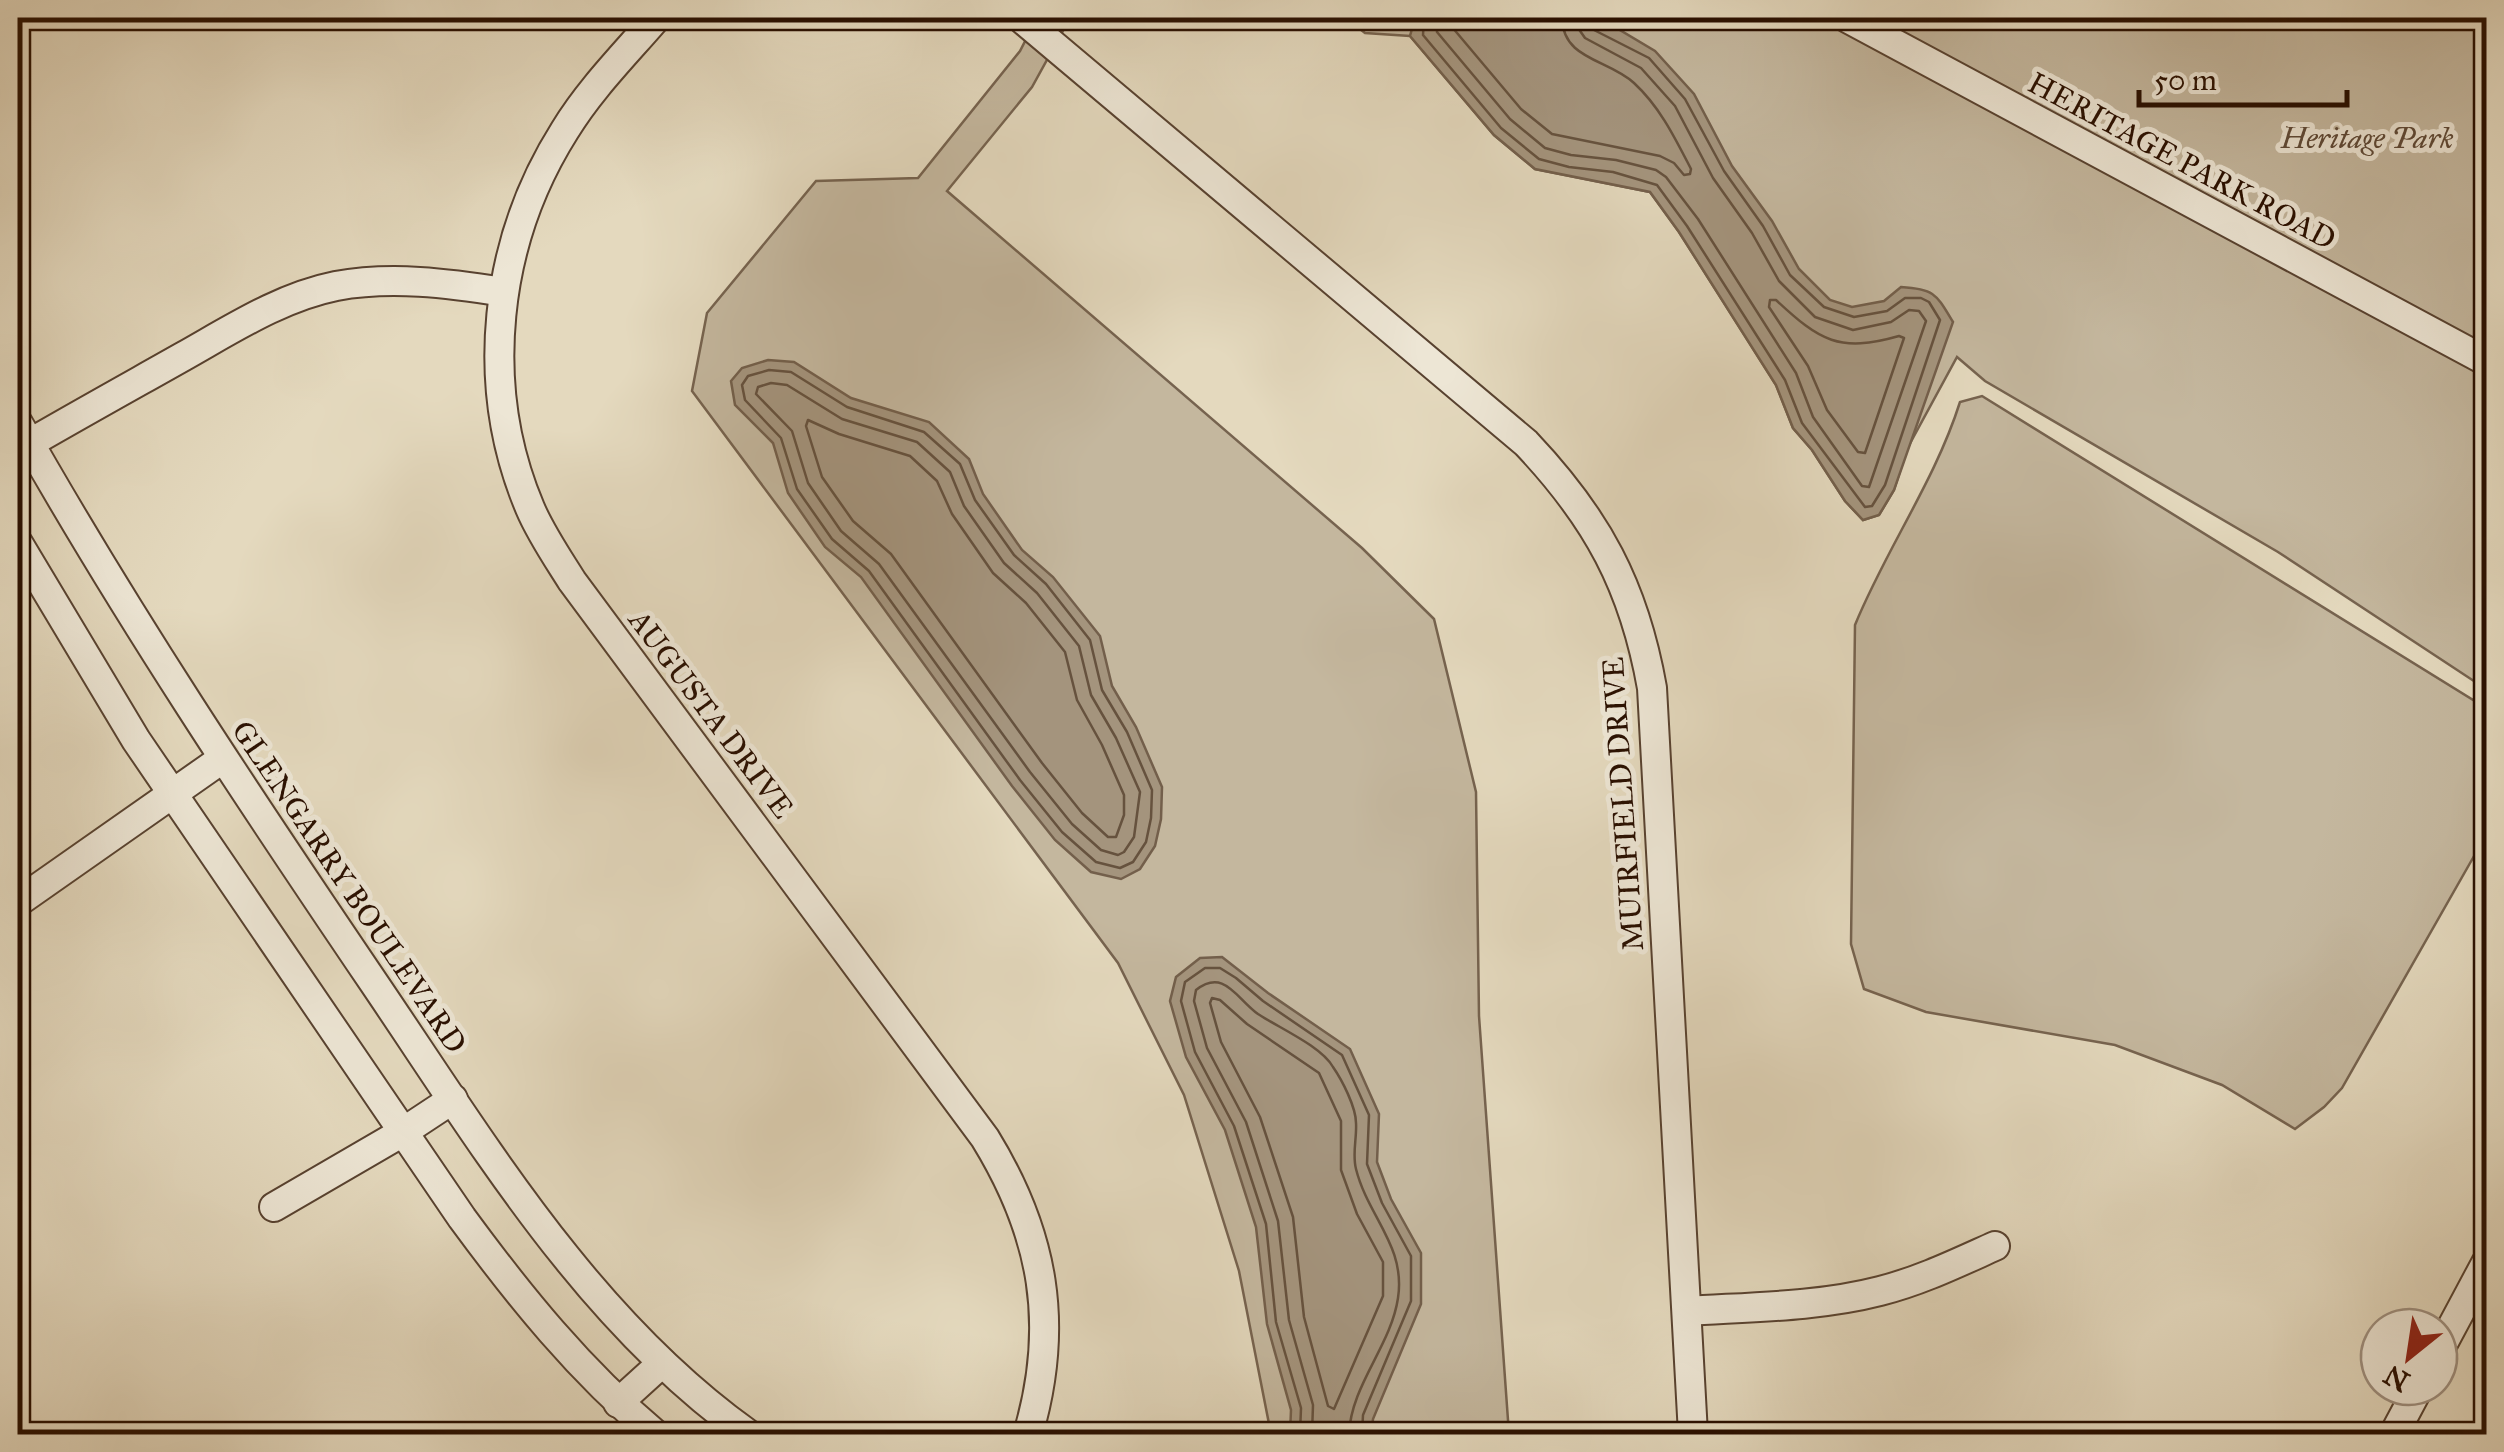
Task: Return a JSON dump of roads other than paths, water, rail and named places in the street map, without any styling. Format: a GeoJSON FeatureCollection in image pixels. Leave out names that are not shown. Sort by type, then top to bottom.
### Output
{"type":"FeatureCollection","features":[{"type":"Feature","properties":{"kind":"street","name":"AUGUSTA DRIVE"},"geometry":{"type":"LineString","coordinates":[[656,18],[594,89],[543,167],[524,210],[503,292],[499,358],[504,416],[520,480],[546,540],[572,581],[985,1138],[1007,1174],[1032,1239],[1044,1294],[1042,1378],[1028,1434]]}},
{"type":"Feature","properties":{"kind":"street","name":"MUIRFIELD DRIVE"},"geometry":{"type":"LineString","coordinates":[[1021,18],[1526,443],[1566,485],[1620,573],[1645,649],[1652,688],[1694,1434]]}},
{"type":"Feature","properties":{"kind":"street","name":"HERITAGE PARK ROAD"},"geometry":{"type":"LineString","coordinates":[[1847,18],[2486,362]]}},
{"type":"Feature","properties":{"kind":"street"},"geometry":{"type":"LineString","coordinates":[[21,439],[257,315],[306,294],[338,286],[397,281],[456,284],[503,292]]}},
{"type":"Feature","properties":{"kind":"street","name":"GLENGARRY BOULEVARD"},"geometry":{"type":"LineString","coordinates":[[21,439],[222,759],[566,1259],[662,1363],[748,1434]]}},
{"type":"Feature","properties":{"kind":"street"},"geometry":{"type":"LineString","coordinates":[[18,543],[172,794],[513,1288],[570,1354],[655,1434]]}},
{"type":"Feature","properties":{"kind":"street"},"geometry":{"type":"LineString","coordinates":[[18,902],[222,759]]}},
{"type":"Feature","properties":{"kind":"street"},"geometry":{"type":"LineString","coordinates":[[274,1206],[453,1099]]}},
{"type":"Feature","properties":{"kind":"street"},"geometry":{"type":"LineString","coordinates":[[1687,1311],[1823,1301],[1877,1292],[1924,1278],[1995,1246]]}},
{"type":"Feature","properties":{"kind":"street"},"geometry":{"type":"LineString","coordinates":[[2459,1314],[2486,1263]]}},
{"type":"Feature","properties":{"kind":"street"},"geometry":{"type":"LineString","coordinates":[[618,1403],[662,1363]]}},
{"type":"Feature","properties":{"kind":"street"},"geometry":{"type":"LineString","coordinates":[[2394,1434],[2409,1407]]}},
{"type":"Feature","properties":{"kind":"water"},"geometry":{"type":"Polygon","coordinates":[[[1415,18],[1586,18],[1613,26],[1655,51],[1694,94],[1732,166],[1772,221],[1799,269],[1830,300],[1852,307],[1884,301],[1901,287],[1921,289],[1938,299],[1953,322],[1894,490],[1879,515],[1863,520],[1793,428],[1776,385],[1650,192],[1535,169],[1494,135],[1410,36],[1415,18]]]}},
{"type":"Feature","properties":{"kind":"water"},"geometry":{"type":"Polygon","coordinates":[[[768,360],[794,362],[851,398],[929,422],[969,459],[983,494],[1022,550],[1053,577],[1100,636],[1112,686],[1136,727],[1162,787],[1155,846],[1140,869],[1121,879],[1091,872],[1055,840],[861,577],[825,547],[788,493],[773,443],[735,405],[731,381],[742,368],[768,360]]]}},
{"type":"Feature","properties":{"kind":"water"},"geometry":{"type":"Polygon","coordinates":[[[1222,957],[1350,1049],[1379,1114],[1377,1162],[1391,1199],[1421,1253],[1421,1304],[1373,1419],[1371,1434],[1290,1434],[1291,1410],[1267,1324],[1256,1227],[1225,1130],[1186,1057],[1170,1001],[1176,977],[1200,958],[1222,957]]]}},
{"type":"Feature","properties":{"kind":"park label","name":"Heritage Park"},"geometry":{"type":"Point","coordinates":[2367,138]}}]}
